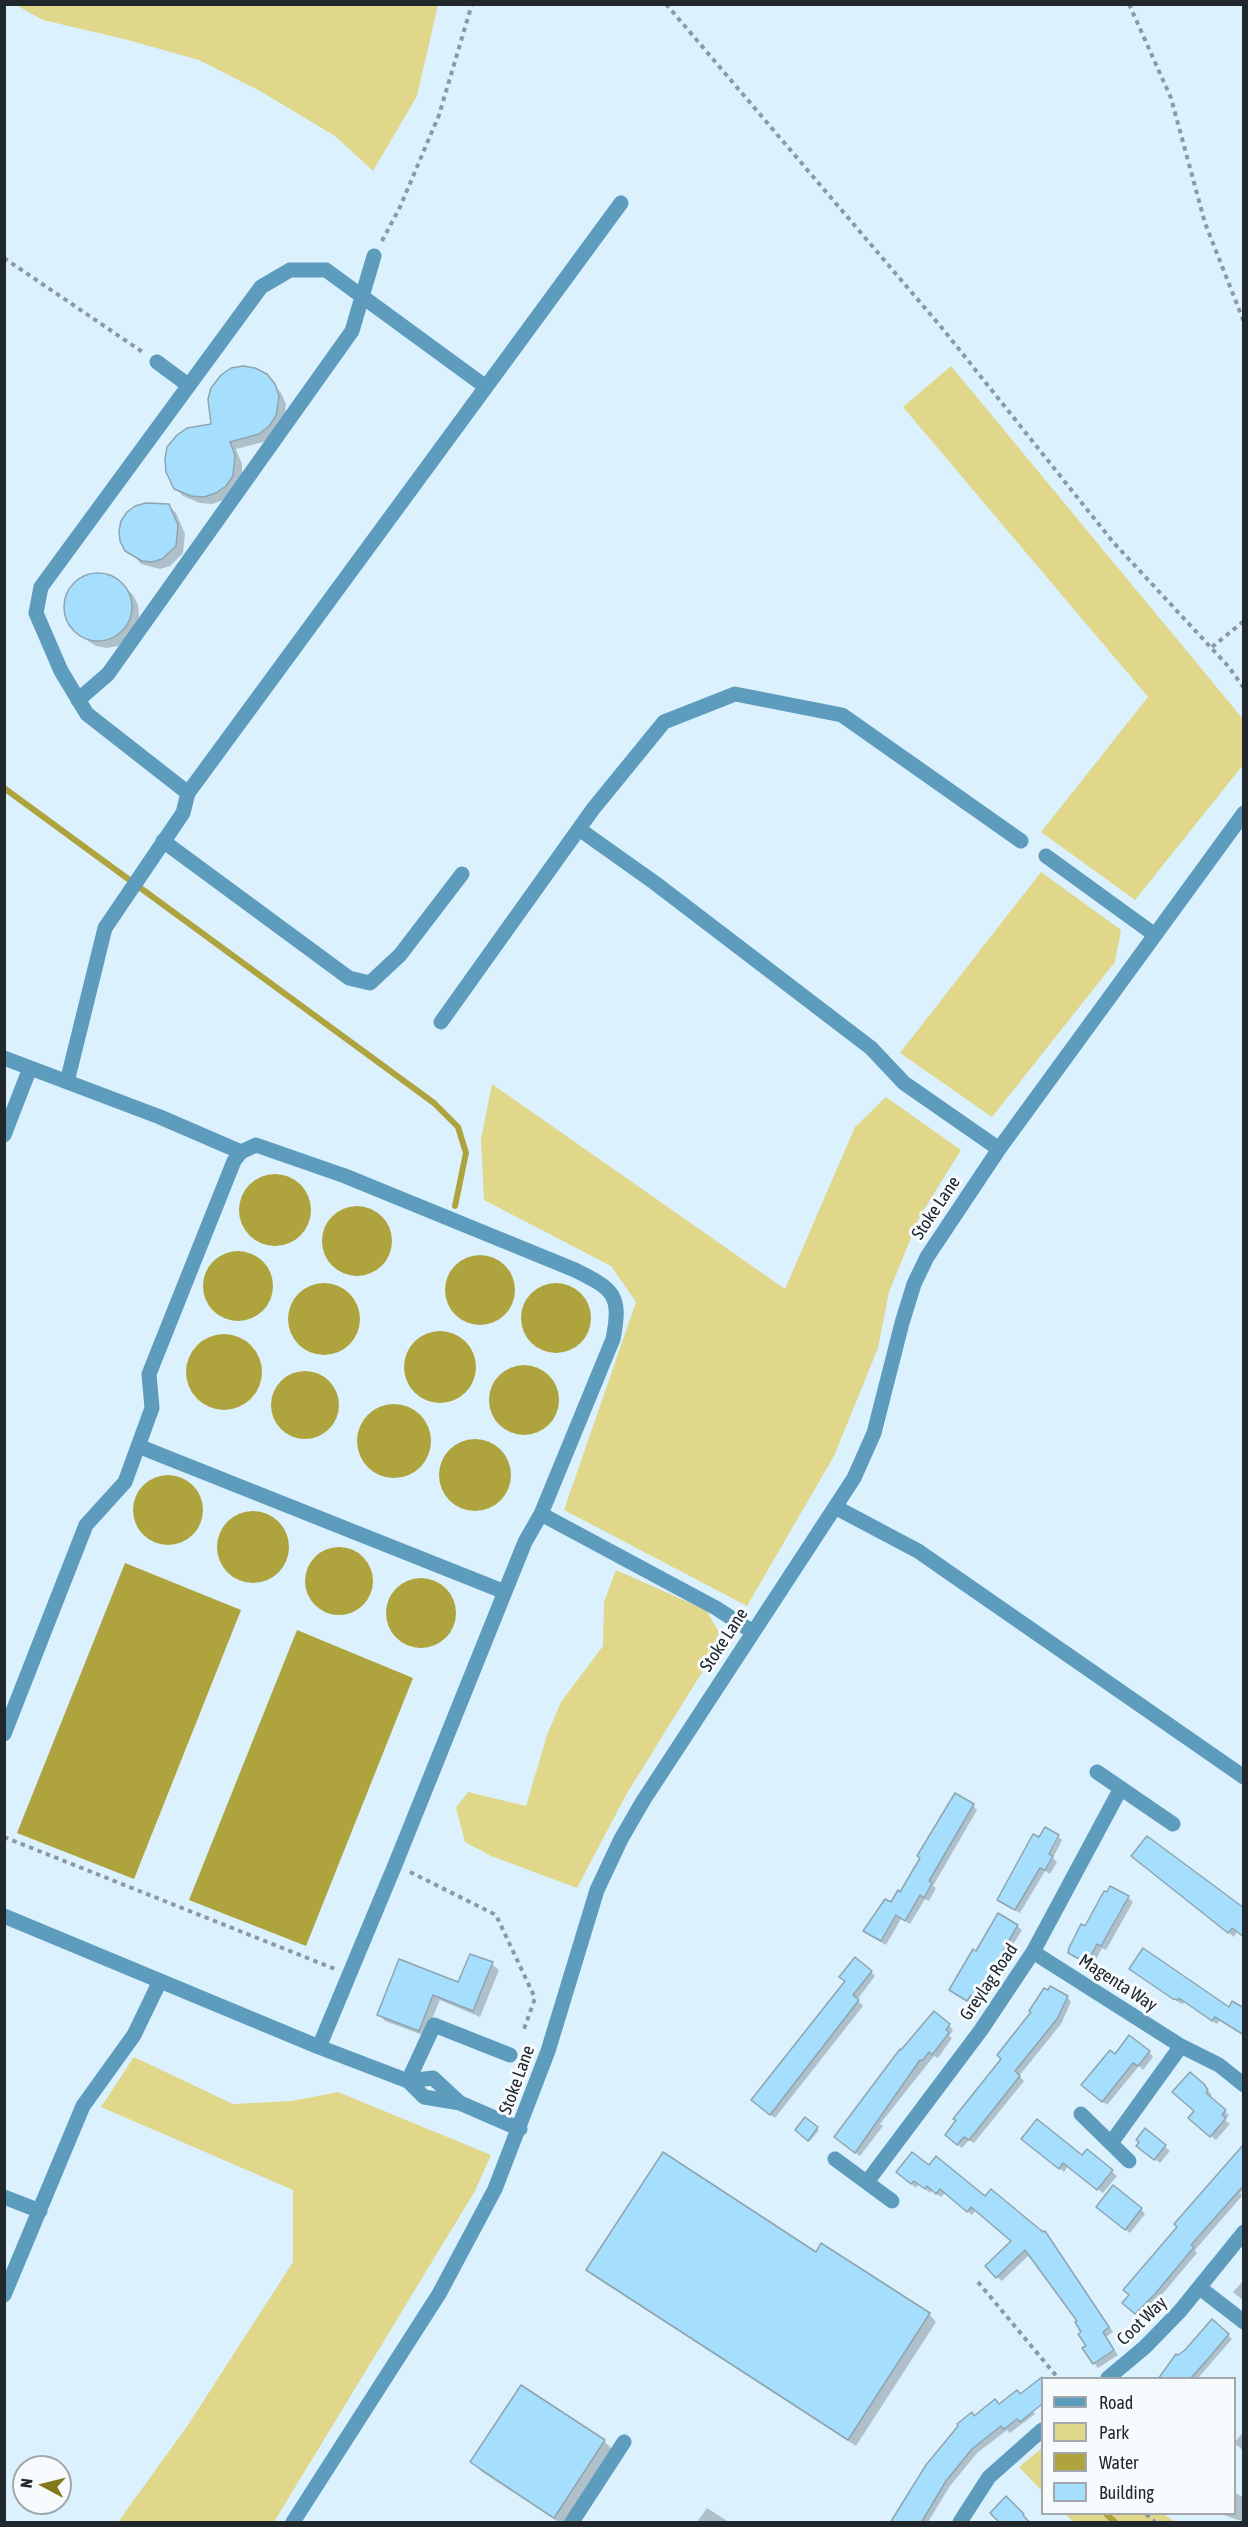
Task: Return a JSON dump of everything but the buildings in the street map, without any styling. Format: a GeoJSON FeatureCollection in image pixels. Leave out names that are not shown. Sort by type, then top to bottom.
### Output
{"type":"FeatureCollection","features":[{"type":"Feature","properties":{"kind":"street"},"geometry":{"type":"LineString","coordinates":[[67,1082],[105,928],[183,813],[188,793],[621,203]]}},
{"type":"Feature","properties":{"kind":"street"},"geometry":{"type":"LineString","coordinates":[[78,700],[108,674],[352,331],[374,256]]}},
{"type":"Feature","properties":{"kind":"street"},"geometry":{"type":"LineString","coordinates":[[188,793],[87,714],[61,671],[36,613],[41,587],[188,385],[261,287],[291,270],[326,270],[486,387]]}},
{"type":"Feature","properties":{"kind":"street"},"geometry":{"type":"LineString","coordinates":[[157,362],[188,385]]}},
{"type":"Feature","properties":{"kind":"street"},"geometry":{"type":"LineString","coordinates":[[441,1022],[579,829],[664,722],[735,694],[842,715],[1021,841]]}},
{"type":"Feature","properties":{"kind":"street","name":"Stoke Lane"},"geometry":{"type":"LineString","coordinates":[[293,2523],[439,2294],[495,2189],[548,2051],[597,1890],[621,1839],[643,1801],[854,1478],[874,1433],[914,1284],[927,1257],[999,1149],[1244,813]]}},
{"type":"Feature","properties":{"kind":"street"},"geometry":{"type":"LineString","coordinates":[[579,829],[655,883],[872,1048],[904,1083],[999,1149]]}},
{"type":"Feature","properties":{"kind":"street"},"geometry":{"type":"LineString","coordinates":[[163,841],[349,978],[370,983],[400,956],[462,874]]}},
{"type":"Feature","properties":{"kind":"street"},"geometry":{"type":"LineString","coordinates":[[1046,856],[1155,935]]}},
{"type":"Feature","properties":{"kind":"street"},"geometry":{"type":"LineString","coordinates":[[4,1058],[160,1117],[241,1152]]}},
{"type":"Feature","properties":{"kind":"street"},"geometry":{"type":"LineString","coordinates":[[4,1135],[30,1068]]}},
{"type":"Feature","properties":{"kind":"street"},"geometry":{"type":"LineString","coordinates":[[4,1734],[86,1526],[125,1482],[152,1408],[149,1374],[234,1161],[241,1152],[256,1145],[345,1176],[604,1284],[615,1298],[618,1316],[613,1339],[540,1514],[525,1542],[319,2047]]}},
{"type":"Feature","properties":{"kind":"street"},"geometry":{"type":"LineString","coordinates":[[138,1446],[505,1592]]}},
{"type":"Feature","properties":{"kind":"street"},"geometry":{"type":"LineString","coordinates":[[835,1507],[918,1551],[1244,1777]]}},
{"type":"Feature","properties":{"kind":"street"},"geometry":{"type":"LineString","coordinates":[[540,1514],[716,1608],[753,1632]]}},
{"type":"Feature","properties":{"kind":"street"},"geometry":{"type":"LineString","coordinates":[[1097,1772],[1173,1824]]}},
{"type":"Feature","properties":{"kind":"street","name":"Greylag Road"},"geometry":{"type":"LineString","coordinates":[[867,2182],[981,2030],[1033,1952],[1121,1788]]}},
{"type":"Feature","properties":{"kind":"street"},"geometry":{"type":"LineString","coordinates":[[4,1916],[319,2047],[408,2081],[424,2097],[460,2103],[520,2128]]}},
{"type":"Feature","properties":{"kind":"street","name":"Magenta Way"},"geometry":{"type":"LineString","coordinates":[[1033,1952],[1181,2046],[1219,2065],[1244,2085]]}},
{"type":"Feature","properties":{"kind":"street"},"geometry":{"type":"LineString","coordinates":[[4,2295],[83,2106],[134,2035],[160,1981]]}},
{"type":"Feature","properties":{"kind":"street"},"geometry":{"type":"LineString","coordinates":[[408,2081],[434,2025],[510,2055]]}},
{"type":"Feature","properties":{"kind":"street"},"geometry":{"type":"LineString","coordinates":[[1111,2143],[1181,2046]]}},
{"type":"Feature","properties":{"kind":"street"},"geometry":{"type":"LineString","coordinates":[[1081,2114],[1129,2161]]}},
{"type":"Feature","properties":{"kind":"street"},"geometry":{"type":"LineString","coordinates":[[835,2159],[891,2201]]}},
{"type":"Feature","properties":{"kind":"street"},"geometry":{"type":"LineString","coordinates":[[4,2197],[40,2211]]}},
{"type":"Feature","properties":{"kind":"street","name":"Coot Way"},"geometry":{"type":"LineString","coordinates":[[1110,2377],[1145,2347],[1200,2288],[1244,2232]]}},
{"type":"Feature","properties":{"kind":"street"},"geometry":{"type":"LineString","coordinates":[[1200,2288],[1244,2322]]}},
{"type":"Feature","properties":{"kind":"street"},"geometry":{"type":"LineString","coordinates":[[960,2523],[989,2477],[1041,2431]]}},
{"type":"Feature","properties":{"kind":"street"},"geometry":{"type":"LineString","coordinates":[[572,2523],[624,2442]]}},
{"type":"Feature","properties":{"kind":"path"},"geometry":{"type":"LineString","coordinates":[[374,256],[400,207],[439,115],[472,4]]}},
{"type":"Feature","properties":{"kind":"path"},"geometry":{"type":"LineString","coordinates":[[666,4],[942,328],[1113,542],[1212,648],[1244,688]]}},
{"type":"Feature","properties":{"kind":"path"},"geometry":{"type":"LineString","coordinates":[[1129,4],[1171,98],[1205,223],[1244,322]]}},
{"type":"Feature","properties":{"kind":"path"},"geometry":{"type":"LineString","coordinates":[[4,258],[157,362]]}},
{"type":"Feature","properties":{"kind":"path"},"geometry":{"type":"LineString","coordinates":[[1212,648],[1244,621]]}},
{"type":"Feature","properties":{"kind":"path"},"geometry":{"type":"LineString","coordinates":[[4,1837],[339,1970],[356,1960]]}},
{"type":"Feature","properties":{"kind":"path"},"geometry":{"type":"LineString","coordinates":[[395,1865],[496,1915],[535,1998],[523,2032]]}},
{"type":"Feature","properties":{"kind":"path"},"geometry":{"type":"LineString","coordinates":[[978,2282],[1056,2377]]}},
{"type":"Feature","properties":{"kind":"green space"},"geometry":{"type":"Polygon","coordinates":[[[16,5],[438,5],[417,96],[373,171],[335,136],[260,91],[199,60],[43,20],[16,5]]]}},
{"type":"Feature","properties":{"kind":"green space"},"geometry":{"type":"Polygon","coordinates":[[[951,366],[1243,719],[1243,765],[1135,900],[1041,832],[1148,697],[903,407],[951,366]]]}},
{"type":"Feature","properties":{"kind":"green space"},"geometry":{"type":"Polygon","coordinates":[[[1041,872],[1121,930],[1115,962],[992,1117],[900,1053],[1041,872]]]}},
{"type":"Feature","properties":{"kind":"green space"},"geometry":{"type":"Polygon","coordinates":[[[492,1084],[785,1289],[855,1127],[886,1097],[961,1150],[920,1216],[889,1292],[878,1348],[834,1456],[747,1606],[564,1510],[636,1302],[611,1266],[484,1200],[481,1139],[492,1084]]]}},
{"type":"Feature","properties":{"kind":"green space"},"geometry":{"type":"Polygon","coordinates":[[[616,1570],[706,1610],[719,1632],[704,1669],[626,1795],[577,1888],[491,1856],[465,1842],[456,1808],[468,1792],[526,1806],[547,1735],[561,1702],[603,1646],[604,1602],[616,1570]]]}},
{"type":"Feature","properties":{"kind":"green space"},"geometry":{"type":"Polygon","coordinates":[[[134,2057],[233,2104],[292,2101],[338,2092],[491,2155],[475,2191],[274,2522],[118,2522],[188,2425],[293,2262],[293,2190],[101,2107],[134,2057]]]}},
{"type":"Feature","properties":{"kind":"green space"},"geometry":{"type":"Polygon","coordinates":[[[1041,2449],[1041,2490],[1019,2467],[1041,2449]]]}},
{"type":"Feature","properties":{"kind":"green space"},"geometry":{"type":"Polygon","coordinates":[[[1066,2515],[1165,2515],[1176,2522],[1074,2522],[1066,2515]]]}},
{"type":"Feature","properties":{"kind":"water"},"geometry":{"type":"Polygon","coordinates":[[[275,1174],[295,1180],[305,1190],[311,1210],[305,1230],[295,1240],[275,1246],[255,1240],[245,1230],[239,1210],[245,1190],[255,1180],[275,1174]]]}},
{"type":"Feature","properties":{"kind":"water"},"geometry":{"type":"Polygon","coordinates":[[[364,1206],[377,1212],[386,1221],[390,1227],[392,1241],[390,1255],[382,1266],[371,1274],[350,1276],[332,1266],[324,1255],[322,1234],[332,1216],[343,1208],[364,1206]]]}},
{"type":"Feature","properties":{"kind":"water"},"geometry":{"type":"Polygon","coordinates":[[[238,1251],[257,1257],[267,1267],[273,1286],[267,1305],[257,1315],[238,1321],[219,1315],[209,1305],[203,1286],[209,1267],[219,1257],[238,1251]]]}},
{"type":"Feature","properties":{"kind":"water"},"geometry":{"type":"Polygon","coordinates":[[[480,1255],[499,1261],[509,1271],[515,1290],[509,1309],[499,1319],[480,1325],[461,1319],[451,1309],[445,1290],[451,1271],[461,1261],[480,1255]]]}},
{"type":"Feature","properties":{"kind":"water"},"geometry":{"type":"Polygon","coordinates":[[[331,1283],[350,1293],[358,1305],[360,1319],[358,1333],[350,1345],[338,1353],[317,1355],[298,1345],[290,1333],[288,1312],[298,1293],[310,1285],[331,1283]]]}},
{"type":"Feature","properties":{"kind":"water"},"geometry":{"type":"Polygon","coordinates":[[[563,1283],[576,1289],[585,1298],[589,1304],[591,1318],[589,1332],[581,1343],[570,1351],[549,1353],[531,1343],[523,1332],[521,1311],[531,1293],[542,1285],[563,1283]]]}},
{"type":"Feature","properties":{"kind":"water"},"geometry":{"type":"Polygon","coordinates":[[[440,1331],[460,1337],[470,1347],[476,1367],[470,1387],[460,1397],[440,1403],[420,1397],[410,1387],[404,1367],[410,1347],[420,1337],[440,1331]]]}},
{"type":"Feature","properties":{"kind":"water"},"geometry":{"type":"Polygon","coordinates":[[[224,1334],[238,1337],[251,1345],[259,1358],[262,1372],[259,1386],[251,1399],[238,1407],[224,1410],[210,1407],[197,1399],[189,1386],[186,1372],[189,1358],[197,1345],[210,1337],[224,1334]]]}},
{"type":"Feature","properties":{"kind":"water"},"geometry":{"type":"Polygon","coordinates":[[[524,1365],[537,1368],[549,1375],[556,1387],[559,1400],[556,1413],[549,1425],[537,1432],[524,1435],[511,1432],[499,1425],[492,1413],[489,1400],[492,1387],[499,1375],[511,1368],[524,1365]]]}},
{"type":"Feature","properties":{"kind":"water"},"geometry":{"type":"Polygon","coordinates":[[[298,1371],[312,1371],[324,1376],[334,1386],[339,1405],[334,1424],[324,1434],[312,1439],[298,1439],[286,1434],[276,1424],[271,1412],[271,1398],[276,1386],[286,1376],[298,1371]]]}},
{"type":"Feature","properties":{"kind":"water"},"geometry":{"type":"Polygon","coordinates":[[[394,1404],[408,1407],[420,1415],[428,1427],[431,1441],[428,1455],[420,1467],[408,1475],[394,1478],[380,1475],[368,1467],[360,1455],[357,1441],[360,1427],[368,1415],[380,1407],[394,1404]]]}},
{"type":"Feature","properties":{"kind":"water"},"geometry":{"type":"Polygon","coordinates":[[[475,1439],[495,1445],[505,1455],[511,1475],[505,1495],[495,1505],[475,1511],[455,1505],[445,1495],[439,1475],[445,1455],[455,1445],[475,1439]]]}},
{"type":"Feature","properties":{"kind":"water"},"geometry":{"type":"Polygon","coordinates":[[[168,1475],[181,1478],[193,1485],[200,1497],[203,1510],[200,1523],[193,1535],[181,1542],[168,1545],[155,1542],[143,1535],[136,1523],[133,1510],[136,1497],[143,1485],[155,1478],[168,1475]]]}},
{"type":"Feature","properties":{"kind":"water"},"geometry":{"type":"Polygon","coordinates":[[[260,1511],[279,1521],[287,1533],[289,1547],[287,1561],[279,1573],[267,1581],[246,1583],[227,1573],[219,1561],[217,1540],[227,1521],[239,1513],[260,1511]]]}},
{"type":"Feature","properties":{"kind":"water"},"geometry":{"type":"Polygon","coordinates":[[[339,1547],[352,1550],[363,1557],[370,1568],[373,1581],[370,1594],[363,1605],[352,1612],[339,1615],[326,1612],[315,1605],[308,1594],[305,1581],[308,1568],[315,1557],[326,1550],[339,1547]]]}},
{"type":"Feature","properties":{"kind":"water"},"geometry":{"type":"Polygon","coordinates":[[[125,1563],[241,1610],[134,1879],[17,1833],[125,1563]]]}},
{"type":"Feature","properties":{"kind":"water"},"geometry":{"type":"Polygon","coordinates":[[[428,1578],[441,1584],[450,1593],[454,1599],[456,1613],[454,1627],[446,1638],[435,1646],[414,1648],[396,1638],[388,1627],[386,1606],[396,1588],[407,1580],[428,1578]]]}},
{"type":"Feature","properties":{"kind":"water"},"geometry":{"type":"Polygon","coordinates":[[[297,1630],[413,1678],[306,1946],[189,1900],[297,1630]]]}},
{"type":"Feature","properties":{"kind":"waterway"},"geometry":{"type":"LineString","coordinates":[[4,788],[434,1103],[458,1127],[466,1153],[455,1206]]}},
{"type":"Feature","properties":{"kind":"waterway"},"geometry":{"type":"LineString","coordinates":[[1107,2515],[1115,2522]]}}]}
